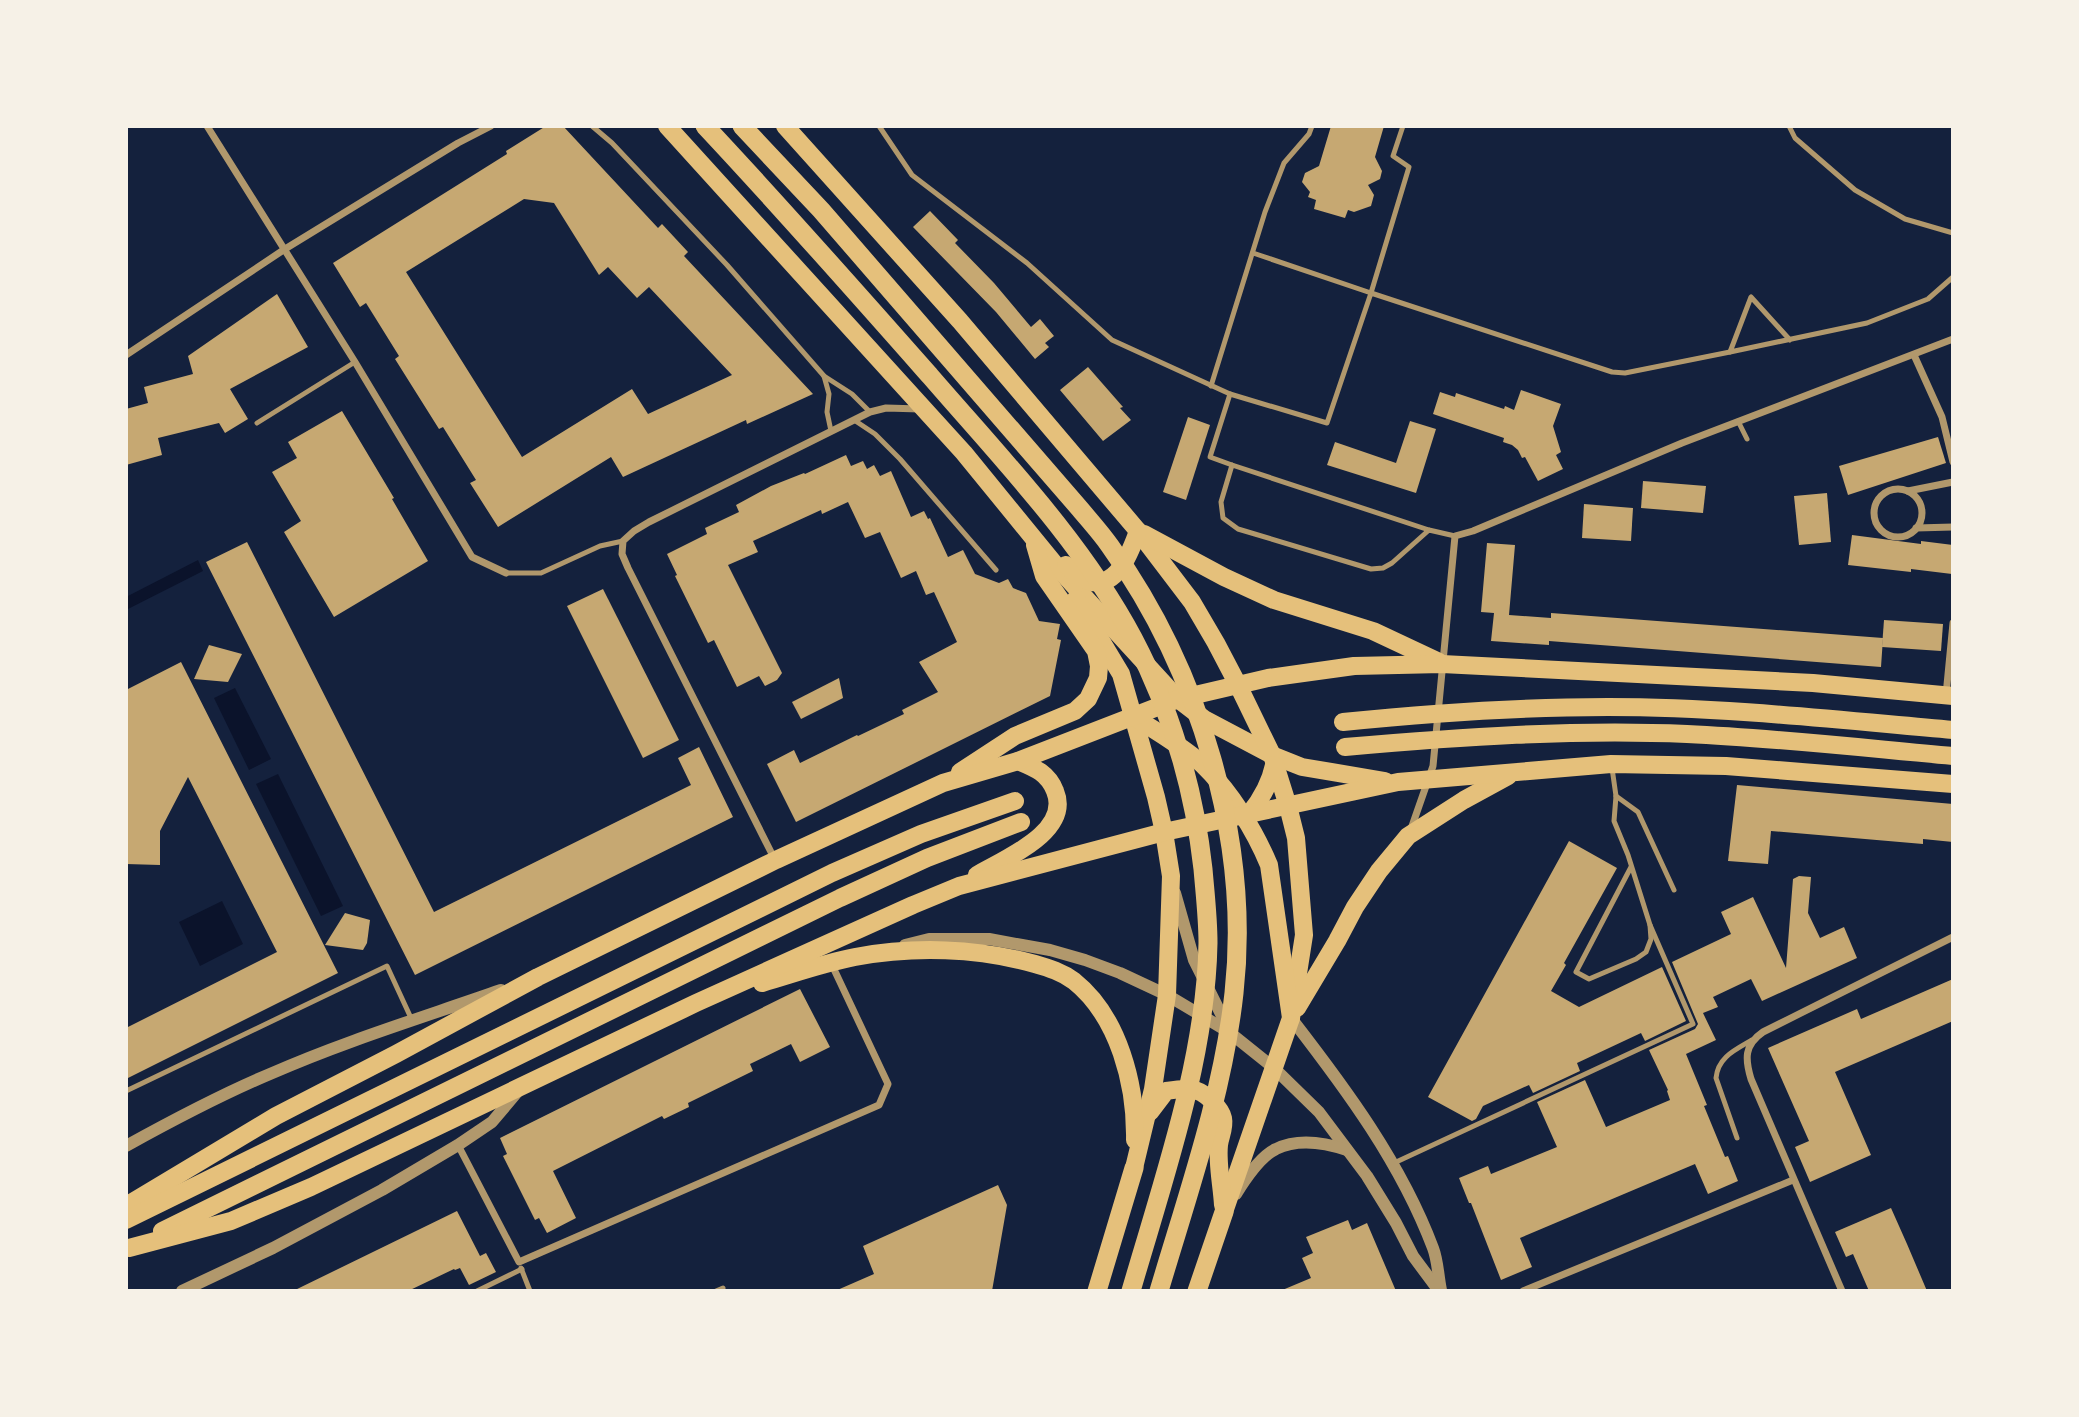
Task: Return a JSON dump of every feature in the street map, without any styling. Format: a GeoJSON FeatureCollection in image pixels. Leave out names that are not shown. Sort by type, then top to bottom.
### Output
{"type":"FeatureCollection","features":[{"type":"Feature","properties":{"kind":"highway"},"geometry":{"type":"LineString","coordinates":[[705,126],[796,223],[998,454],[1067,538],[1133,638],[1176,737],[1196,817],[1205,891],[1208,942],[1206,984],[1189,1080],[1131,1291]]}},
{"type":"Feature","properties":{"kind":"highway"},"geometry":{"type":"LineString","coordinates":[[742,126],[821,210],[1110,546],[1178,664],[1194,704],[1214,768],[1228,830],[1235,887],[1234,992],[1214,1099],[1159,1291]]}},
{"type":"Feature","properties":{"kind":"highway"},"geometry":{"type":"LineString","coordinates":[[1097,1291],[1134,1168]]}},
{"type":"Feature","properties":{"kind":"highway"},"geometry":{"type":"LineString","coordinates":[[1197,1291],[1224,1212]]}},
{"type":"Feature","properties":{"kind":"main road"},"geometry":{"type":"LineString","coordinates":[[667,126],[964,453],[1057,567],[1178,699],[1204,719],[1273,760],[1353,777],[1398,782]]}},
{"type":"Feature","properties":{"kind":"main road"},"geometry":{"type":"LineString","coordinates":[[785,126],[960,321],[1138,531],[1192,602],[1238,685],[1273,760],[1288,806],[1299,856],[1304,935],[1291,1018],[1224,1212]]}},
{"type":"Feature","properties":{"kind":"main road"},"geometry":{"type":"LineString","coordinates":[[1033,539],[1084,579],[1098,581],[1108,579],[1126,561],[1138,531]]}},
{"type":"Feature","properties":{"kind":"main road"},"geometry":{"type":"LineString","coordinates":[[1138,531],[1273,600],[1373,631],[1442,664]]}},
{"type":"Feature","properties":{"kind":"main road"},"geometry":{"type":"LineString","coordinates":[[943,783],[1015,736],[1075,711],[1088,699],[1095,686],[1099,666],[1096,651],[1044,576],[1033,539]]}},
{"type":"Feature","properties":{"kind":"main road"},"geometry":{"type":"LineString","coordinates":[[1057,567],[1121,674],[1164,832],[1171,876],[1167,995],[1160,1052],[1134,1168]]}},
{"type":"Feature","properties":{"kind":"main road"},"geometry":{"type":"LineString","coordinates":[[126,1206],[276,1116],[538,977],[775,860],[943,783],[1018,761],[1178,699],[1268,678],[1354,666],[1442,664],[1716,677],[1949,695]]}},
{"type":"Feature","properties":{"kind":"main road"},"geometry":{"type":"LineString","coordinates":[[1343,722],[1418,714],[1607,707],[1783,714],[1953,730]]}},
{"type":"Feature","properties":{"kind":"main road"},"geometry":{"type":"LineString","coordinates":[[1134,717],[1203,765],[1246,814],[1269,865],[1291,1018]]}},
{"type":"Feature","properties":{"kind":"main road"},"geometry":{"type":"LineString","coordinates":[[1345,747],[1454,738],[1617,733],[1686,734],[1953,756]]}},
{"type":"Feature","properties":{"kind":"main road"},"geometry":{"type":"LineString","coordinates":[[1246,814],[1271,779],[1273,760]]}},
{"type":"Feature","properties":{"kind":"main road"},"geometry":{"type":"LineString","coordinates":[[959,886],[1032,843],[1055,821],[1058,807],[1052,783],[1040,770],[1018,761]]}},
{"type":"Feature","properties":{"kind":"main road"},"geometry":{"type":"LineString","coordinates":[[128,1248],[231,1221],[311,1187],[696,1003],[959,886],[1164,832],[1431,773],[1511,774],[1611,764],[1726,766],[1953,784]]}},
{"type":"Feature","properties":{"kind":"main road"},"geometry":{"type":"LineString","coordinates":[[1291,1018],[1354,907],[1408,836],[1511,774]]}},
{"type":"Feature","properties":{"kind":"main road"},"geometry":{"type":"LineString","coordinates":[[126,1220],[832,873],[921,834],[1015,801]]}},
{"type":"Feature","properties":{"kind":"main road"},"geometry":{"type":"LineString","coordinates":[[128,1248],[840,898],[928,858],[1021,822]]}},
{"type":"Feature","properties":{"kind":"main road"},"geometry":{"type":"LineString","coordinates":[[696,1003],[831,963],[857,957],[920,950],[969,952],[1015,959],[1056,970],[1072,980],[1098,1005],[1120,1047],[1133,1101],[1134,1168]]}},
{"type":"Feature","properties":{"kind":"main road"},"geometry":{"type":"LineString","coordinates":[[1146,1117],[1166,1091],[1195,1088],[1215,1103],[1223,1116],[1224,1127],[1219,1145],[1224,1212]]}},
{"type":"Feature","properties":{"kind":"street"},"geometry":{"type":"LineString","coordinates":[[207,126],[355,362],[472,557],[506,573]]}},
{"type":"Feature","properties":{"kind":"street"},"geometry":{"type":"LineString","coordinates":[[126,355],[285,249],[458,143],[491,126]]}},
{"type":"Feature","properties":{"kind":"street"},"geometry":{"type":"LineString","coordinates":[[1408,836],[1431,773],[1455,536],[1473,531],[1682,443],[1953,339]]}},
{"type":"Feature","properties":{"kind":"street"},"geometry":{"type":"LineString","coordinates":[[1914,355],[1941,417],[1953,461]]}},
{"type":"Feature","properties":{"kind":"street"},"geometry":{"type":"LineString","coordinates":[[775,860],[628,568],[622,554],[623,541],[649,522],[854,419],[886,408],[924,409]]}},
{"type":"Feature","properties":{"kind":"street"},"geometry":{"type":"LineString","coordinates":[[1908,491],[1916,496],[1921,506],[1922,516],[1916,528],[1899,537],[1885,534],[1877,525],[1874,515],[1876,503],[1882,495],[1894,489],[1908,491],[1953,482]]}},
{"type":"Feature","properties":{"kind":"street"},"geometry":{"type":"LineString","coordinates":[[1916,528],[1953,527]]}},
{"type":"Feature","properties":{"kind":"street"},"geometry":{"type":"LineString","coordinates":[[1949,695],[1953,623]]}},
{"type":"Feature","properties":{"kind":"street"},"geometry":{"type":"LineString","coordinates":[[1171,876],[1183,928],[1194,960],[1229,1032]]}},
{"type":"Feature","properties":{"kind":"street"},"geometry":{"type":"LineString","coordinates":[[1842,1291],[1746,1065],[1747,1053],[1752,1040],[1767,1030],[1953,937]]}},
{"type":"Feature","properties":{"kind":"street"},"geometry":{"type":"LineString","coordinates":[[857,957],[929,939],[989,939],[1050,950],[1085,960],[1167,995],[1229,1032],[1274,1068],[1319,1112],[1376,1190],[1413,1256],[1440,1291]]}},
{"type":"Feature","properties":{"kind":"street"},"geometry":{"type":"LineString","coordinates":[[458,1145],[520,1265],[879,1105],[888,1084],[831,963]]}},
{"type":"Feature","properties":{"kind":"street"},"geometry":{"type":"LineString","coordinates":[[126,1146],[216,1098],[271,1073],[538,977]]}},
{"type":"Feature","properties":{"kind":"street"},"geometry":{"type":"LineString","coordinates":[[1291,1018],[1326,1063],[1394,1163],[1434,1250],[1440,1291]]}},
{"type":"Feature","properties":{"kind":"street"},"geometry":{"type":"LineString","coordinates":[[182,1291],[273,1248],[382,1190],[458,1145],[492,1122],[522,1086]]}},
{"type":"Feature","properties":{"kind":"street"},"geometry":{"type":"LineString","coordinates":[[1224,1212],[1246,1178],[1275,1149],[1297,1144],[1328,1143],[1347,1150]]}},
{"type":"Feature","properties":{"kind":"street"},"geometry":{"type":"LineString","coordinates":[[1523,1291],[1793,1180]]}},
{"type":"Feature","properties":{"kind":"lane"},"geometry":{"type":"LineString","coordinates":[[592,126],[727,265],[824,376],[852,394],[870,412]]}},
{"type":"Feature","properties":{"kind":"lane"},"geometry":{"type":"LineString","coordinates":[[879,126],[912,175],[1027,263],[1112,340],[1230,394],[1327,423],[1371,293],[1409,167],[1393,156],[1403,126]]}},
{"type":"Feature","properties":{"kind":"lane"},"geometry":{"type":"LineString","coordinates":[[1211,386],[1265,212],[1284,163],[1309,134],[1312,126]]}},
{"type":"Feature","properties":{"kind":"lane"},"geometry":{"type":"LineString","coordinates":[[1789,126],[1795,138],[1855,190],[1905,219],[1953,233]]}},
{"type":"Feature","properties":{"kind":"lane"},"geometry":{"type":"LineString","coordinates":[[1253,253],[1612,372],[1625,373],[1867,323],[1928,299],[1953,277]]}},
{"type":"Feature","properties":{"kind":"lane"},"geometry":{"type":"LineString","coordinates":[[1730,352],[1751,297],[1790,340]]}},
{"type":"Feature","properties":{"kind":"lane"},"geometry":{"type":"LineString","coordinates":[[257,423],[355,362]]}},
{"type":"Feature","properties":{"kind":"lane"},"geometry":{"type":"LineString","coordinates":[[824,376],[829,394],[827,412],[831,431]]}},
{"type":"Feature","properties":{"kind":"lane"},"geometry":{"type":"LineString","coordinates":[[1230,394],[1210,457],[1429,530],[1455,536]]}},
{"type":"Feature","properties":{"kind":"lane"},"geometry":{"type":"LineString","coordinates":[[854,419],[900,459],[996,570]]}},
{"type":"Feature","properties":{"kind":"lane"},"geometry":{"type":"LineString","coordinates":[[1738,421],[1747,439]]}},
{"type":"Feature","properties":{"kind":"lane"},"geometry":{"type":"LineString","coordinates":[[1232,465],[1221,510],[1223,518],[1238,529],[1371,569],[1392,564],[1429,530]]}},
{"type":"Feature","properties":{"kind":"lane"},"geometry":{"type":"LineString","coordinates":[[506,573],[541,573],[600,546],[623,541]]}},
{"type":"Feature","properties":{"kind":"lane"},"geometry":{"type":"LineString","coordinates":[[1394,1163],[1693,1024],[1650,925],[1614,821],[1616,796],[1611,764]]}},
{"type":"Feature","properties":{"kind":"lane"},"geometry":{"type":"LineString","coordinates":[[1616,796],[1638,812],[1674,890]]}},
{"type":"Feature","properties":{"kind":"lane"},"geometry":{"type":"LineString","coordinates":[[1632,867],[1576,972],[1588,979],[1636,959],[1646,952],[1651,939],[1650,925]]}},
{"type":"Feature","properties":{"kind":"lane"},"geometry":{"type":"LineString","coordinates":[[126,1091],[387,966],[412,1021]]}},
{"type":"Feature","properties":{"kind":"lane"},"geometry":{"type":"LineString","coordinates":[[1737,1138],[1716,1078],[1717,1068],[1724,1057],[1752,1040]]}},
{"type":"Feature","properties":{"kind":"lane"},"geometry":{"type":"LineString","coordinates":[[477,1291],[520,1265],[530,1291]]}},
{"type":"Feature","properties":{"kind":"lane"},"geometry":{"type":"LineString","coordinates":[[716,1291],[723,1288]]}},
{"type":"Feature","properties":{"kind":"water"},"geometry":{"type":"Polygon","coordinates":[[[198,560],[203,571],[126,610],[126,597],[198,560]]]}},
{"type":"Feature","properties":{"kind":"water"},"geometry":{"type":"Polygon","coordinates":[[[235,688],[271,759],[249,770],[214,698],[235,688]]]}},
{"type":"Feature","properties":{"kind":"water"},"geometry":{"type":"Polygon","coordinates":[[[278,774],[343,906],[321,916],[256,784],[278,774]]]}},
{"type":"Feature","properties":{"kind":"water"},"geometry":{"type":"Polygon","coordinates":[[[222,901],[243,944],[200,966],[179,922],[222,901]]]}},
{"type":"Feature","properties":{"kind":"building"},"geometry":{"type":"Polygon","coordinates":[[[546,126],[563,126],[658,228],[662,224],[688,252],[684,256],[813,394],[747,424],[746,420],[623,477],[611,457],[498,527],[470,483],[476,480],[443,427],[439,429],[395,359],[399,356],[366,303],[360,307],[333,263],[507,154],[506,151],[546,126]],[[524,199],[406,272],[522,457],[632,389],[648,414],[732,375],[649,287],[637,298],[608,267],[599,275],[554,203],[524,199]]]}},
{"type":"Feature","properties":{"kind":"building"},"geometry":{"type":"Polygon","coordinates":[[[1331,126],[1384,126],[1375,157],[1382,171],[1380,179],[1368,185],[1374,195],[1371,206],[1354,212],[1348,210],[1345,218],[1314,209],[1316,200],[1308,197],[1310,192],[1302,182],[1305,173],[1319,166],[1331,126]]]}},
{"type":"Feature","properties":{"kind":"building"},"geometry":{"type":"Polygon","coordinates":[[[930,211],[958,240],[955,243],[1031,327],[1040,319],[1054,336],[1045,343],[1049,347],[1035,359],[996,312],[913,227],[930,211]]]}},
{"type":"Feature","properties":{"kind":"building"},"geometry":{"type":"Polygon","coordinates":[[[277,294],[308,347],[230,389],[248,419],[225,433],[219,423],[158,438],[162,455],[126,465],[126,409],[148,403],[144,387],[193,374],[188,356],[277,294]]]}},
{"type":"Feature","properties":{"kind":"building"},"geometry":{"type":"Polygon","coordinates":[[[1088,367],[1131,420],[1103,441],[1060,390],[1088,367]]]}},
{"type":"Feature","properties":{"kind":"building"},"geometry":{"type":"Polygon","coordinates":[[[1521,390],[1561,404],[1553,426],[1561,452],[1556,455],[1563,469],[1538,481],[1525,457],[1522,458],[1512,445],[1503,442],[1504,438],[1433,414],[1440,392],[1455,397],[1456,393],[1514,410],[1521,390]]]}},
{"type":"Feature","properties":{"kind":"building"},"geometry":{"type":"Polygon","coordinates":[[[342,411],[428,561],[334,617],[284,532],[301,521],[272,472],[297,458],[288,442],[342,411]]]}},
{"type":"Feature","properties":{"kind":"building"},"geometry":{"type":"Polygon","coordinates":[[[1188,417],[1210,425],[1186,500],[1163,492],[1188,417]]]}},
{"type":"Feature","properties":{"kind":"building"},"geometry":{"type":"Polygon","coordinates":[[[1410,421],[1436,429],[1416,493],[1327,465],[1335,442],[1396,463],[1410,421]]]}},
{"type":"Feature","properties":{"kind":"building"},"geometry":{"type":"Polygon","coordinates":[[[1938,437],[1946,463],[1848,495],[1839,466],[1938,437]]]}},
{"type":"Feature","properties":{"kind":"building"},"geometry":{"type":"Polygon","coordinates":[[[846,455],[851,466],[863,461],[867,469],[874,465],[880,476],[891,471],[911,517],[924,511],[948,557],[963,550],[975,574],[999,583],[1008,579],[1013,588],[1026,593],[1039,621],[1060,624],[1057,639],[1061,640],[1050,696],[796,822],[767,764],[794,750],[800,763],[904,714],[902,710],[938,692],[919,662],[957,642],[934,592],[926,595],[916,571],[901,578],[880,532],[865,538],[848,502],[822,514],[821,510],[753,541],[758,552],[728,565],[782,673],[777,680],[765,686],[759,676],[737,687],[714,640],[708,643],[667,554],[707,534],[705,528],[739,512],[736,505],[771,486],[846,455]]]}},
{"type":"Feature","properties":{"kind":"building"},"geometry":{"type":"Polygon","coordinates":[[[1643,481],[1706,486],[1703,513],[1641,508],[1643,481]]]}},
{"type":"Feature","properties":{"kind":"building"},"geometry":{"type":"Polygon","coordinates":[[[1827,493],[1831,542],[1799,545],[1794,496],[1827,493]]]}},
{"type":"Feature","properties":{"kind":"building"},"geometry":{"type":"Polygon","coordinates":[[[1584,504],[1633,508],[1631,541],[1582,538],[1584,504]]]}},
{"type":"Feature","properties":{"kind":"building"},"geometry":{"type":"Polygon","coordinates":[[[1852,535],[1921,544],[1921,541],[1953,545],[1952,574],[1848,565],[1852,535]]]}},
{"type":"Feature","properties":{"kind":"building"},"geometry":{"type":"Polygon","coordinates":[[[247,542],[434,912],[691,785],[678,758],[699,747],[733,817],[415,975],[206,562],[247,542]]]}},
{"type":"Feature","properties":{"kind":"building"},"geometry":{"type":"Polygon","coordinates":[[[1487,543],[1515,545],[1509,615],[1551,618],[1551,613],[1883,638],[1881,667],[1549,641],[1549,645],[1491,641],[1494,613],[1481,612],[1487,543]]]}},
{"type":"Feature","properties":{"kind":"building"},"geometry":{"type":"Polygon","coordinates":[[[603,589],[679,740],[643,758],[567,606],[603,589]]]}},
{"type":"Feature","properties":{"kind":"building"},"geometry":{"type":"Polygon","coordinates":[[[1884,620],[1943,624],[1941,651],[1882,647],[1884,620]]]}},
{"type":"Feature","properties":{"kind":"building"},"geometry":{"type":"Polygon","coordinates":[[[209,645],[242,654],[228,682],[194,679],[209,645]]]}},
{"type":"Feature","properties":{"kind":"building"},"geometry":{"type":"Polygon","coordinates":[[[181,662],[338,973],[126,1079],[126,1028],[277,952],[188,777],[160,831],[160,865],[126,864],[126,690],[181,662]]]}},
{"type":"Feature","properties":{"kind":"building"},"geometry":{"type":"Polygon","coordinates":[[[839,678],[843,698],[801,719],[792,702],[839,678]]]}},
{"type":"Feature","properties":{"kind":"building"},"geometry":{"type":"Polygon","coordinates":[[[1737,785],[1953,804],[1953,842],[1923,839],[1923,844],[1771,831],[1768,864],[1728,861],[1737,785]]]}},
{"type":"Feature","properties":{"kind":"building"},"geometry":{"type":"Polygon","coordinates":[[[1569,841],[1617,868],[1551,991],[1579,1007],[1662,967],[1686,1021],[1645,1041],[1641,1033],[1577,1063],[1580,1071],[1533,1093],[1529,1085],[1483,1106],[1472,1121],[1428,1097],[1569,841]]]}},
{"type":"Feature","properties":{"kind":"building"},"geometry":{"type":"Polygon","coordinates":[[[1799,876],[1811,877],[1808,913],[1820,938],[1844,927],[1857,958],[1762,1001],[1751,979],[1713,997],[1718,1007],[1703,1013],[1716,1040],[1686,1054],[1707,1105],[1704,1106],[1738,1181],[1708,1194],[1695,1164],[1520,1238],[1532,1267],[1501,1280],[1459,1178],[1488,1166],[1491,1174],[1557,1147],[1537,1102],[1585,1080],[1606,1127],[1670,1100],[1649,1050],[1695,1029],[1698,1024],[1672,962],[1731,934],[1721,912],[1753,897],[1786,968],[1793,879],[1799,876]]]}},
{"type":"Feature","properties":{"kind":"building"},"geometry":{"type":"Polygon","coordinates":[[[345,913],[370,920],[367,943],[363,950],[325,945],[345,913]]]}},
{"type":"Feature","properties":{"kind":"building"},"geometry":{"type":"Polygon","coordinates":[[[1953,979],[1953,1021],[1835,1072],[1871,1155],[1810,1182],[1795,1147],[1809,1141],[1768,1048],[1857,1009],[1861,1019],[1953,979]]]}},
{"type":"Feature","properties":{"kind":"building"},"geometry":{"type":"Polygon","coordinates":[[[800,989],[830,1047],[800,1062],[791,1044],[750,1064],[753,1071],[688,1103],[689,1107],[664,1119],[662,1116],[553,1171],[576,1218],[547,1233],[539,1218],[535,1220],[503,1156],[507,1154],[500,1138],[800,989]]]}},
{"type":"Feature","properties":{"kind":"building"},"geometry":{"type":"Polygon","coordinates":[[[998,1185],[1007,1205],[992,1291],[835,1291],[874,1274],[863,1246],[998,1185]]]}},
{"type":"Feature","properties":{"kind":"building"},"geometry":{"type":"Polygon","coordinates":[[[1891,1208],[1927,1291],[1869,1291],[1853,1254],[1846,1257],[1835,1232],[1891,1208]]]}},
{"type":"Feature","properties":{"kind":"building"},"geometry":{"type":"Polygon","coordinates":[[[457,1211],[480,1256],[486,1253],[496,1272],[469,1285],[460,1268],[454,1269],[408,1291],[293,1291],[457,1211]]]}},
{"type":"Feature","properties":{"kind":"building"},"geometry":{"type":"Polygon","coordinates":[[[1348,1220],[1352,1230],[1367,1223],[1396,1291],[1280,1291],[1311,1278],[1302,1258],[1313,1253],[1306,1237],[1348,1220]]]}}]}
